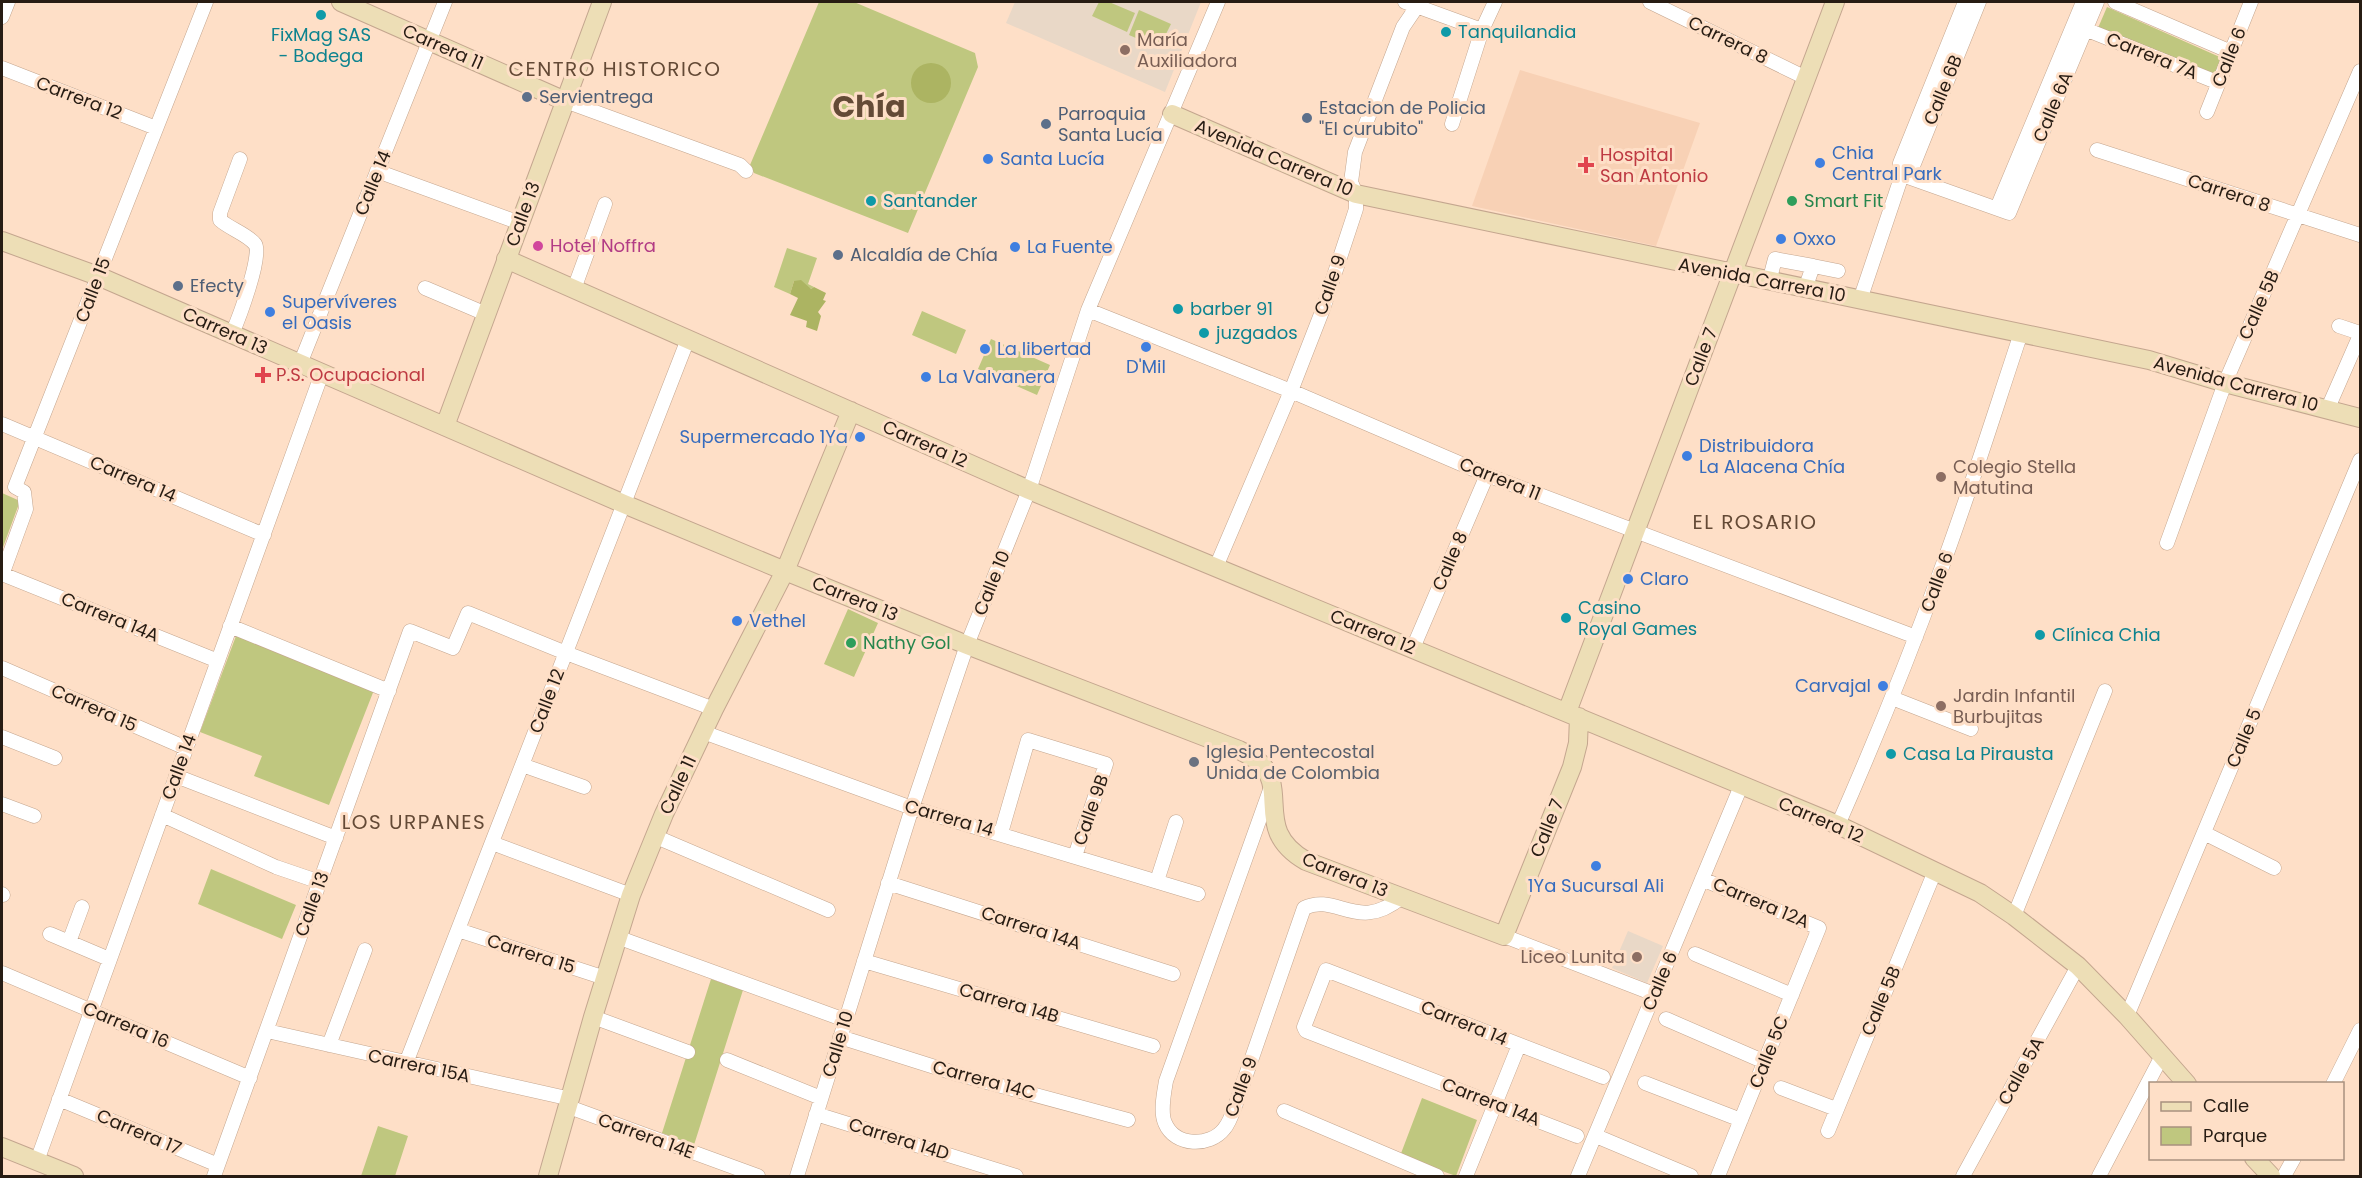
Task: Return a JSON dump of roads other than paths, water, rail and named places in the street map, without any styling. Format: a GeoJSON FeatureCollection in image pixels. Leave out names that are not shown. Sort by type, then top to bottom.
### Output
{"type":"FeatureCollection","features":[{"type":"Feature","properties":{"kind":"main road","name":"Carrera 11"},"geometry":{"type":"LineString","coordinates":[[341,2],[565,101]]}},
{"type":"Feature","properties":{"kind":"main road","name":"Calle 13"},"geometry":{"type":"LineString","coordinates":[[445,426],[602,2]]}},
{"type":"Feature","properties":{"kind":"main road","name":"Calle 7"},"geometry":{"type":"LineString","coordinates":[[1504,936],[1572,767],[1578,743],[1573,714],[1635,532],[1835,2]]}},
{"type":"Feature","properties":{"kind":"main road","name":"Avenida Carrera 10"},"geometry":{"type":"LineString","coordinates":[[1172,114],[1356,194],[2149,360],[2225,383],[2361,418]]}},
{"type":"Feature","properties":{"kind":"main road","name":"Carrera 13"},"geometry":{"type":"LineString","coordinates":[[2,241],[98,276],[624,504],[785,571],[967,645],[1239,750],[1257,760],[1272,785],[1275,825],[1281,840],[1288,849],[1306,861],[1504,936]]}},
{"type":"Feature","properties":{"kind":"main road","name":"Carrera 12"},"geometry":{"type":"LineString","coordinates":[[507,259],[1029,490],[1838,825],[1980,893],[2014,915],[2078,966],[2186,1082]]}},
{"type":"Feature","properties":{"kind":"main road","name":"Calle 11"},"geometry":{"type":"LineString","coordinates":[[548,1176],[617,937],[654,836],[714,709],[785,571],[851,411]]}},
{"type":"Feature","properties":{"kind":"main road"},"geometry":{"type":"LineString","coordinates":[[2,1147],[74,1176]]}},
{"type":"Feature","properties":{"kind":"street"},"geometry":{"type":"LineString","coordinates":[[2,16],[8,2]]}},
{"type":"Feature","properties":{"kind":"street","name":"Calle 15"},"geometry":{"type":"LineString","coordinates":[[2,574],[26,509],[27,501],[24,492],[15,487],[206,2]]}},
{"type":"Feature","properties":{"kind":"street","name":"Calle 14"},"geometry":{"type":"LineString","coordinates":[[300,364],[445,2]]}},
{"type":"Feature","properties":{"kind":"street","name":"Calle 10"},"geometry":{"type":"LineString","coordinates":[[796,1176],[912,808],[967,645],[1029,490],[1088,310],[1218,2]]}},
{"type":"Feature","properties":{"kind":"street"},"geometry":{"type":"LineString","coordinates":[[1452,124],[1482,30],[1495,2]]}},
{"type":"Feature","properties":{"kind":"street","name":"Carrera 8"},"geometry":{"type":"LineString","coordinates":[[1650,2],[1806,78]]}},
{"type":"Feature","properties":{"kind":"street","name":"Calle 6B"},"geometry":{"type":"LineString","coordinates":[[1860,300],[1902,175],[1900,163],[1965,2]]}},
{"type":"Feature","properties":{"kind":"street","name":"Calle 6B"},"geometry":{"type":"LineString","coordinates":[[1902,175],[1911,171],[1979,2]]}},
{"type":"Feature","properties":{"kind":"street","name":"Calle 6A"},"geometry":{"type":"LineString","coordinates":[[2003,210],[2083,2]]}},
{"type":"Feature","properties":{"kind":"street","name":"Calle 6A"},"geometry":{"type":"LineString","coordinates":[[2003,210],[2097,2]]}},
{"type":"Feature","properties":{"kind":"street","name":"Carrera 7A"},"geometry":{"type":"LineString","coordinates":[[2115,2],[2231,52]]}},
{"type":"Feature","properties":{"kind":"street","name":"Calle 6"},"geometry":{"type":"LineString","coordinates":[[2206,112],[2251,2]]}},
{"type":"Feature","properties":{"kind":"street"},"geometry":{"type":"LineString","coordinates":[[1414,3],[1482,30]]}},
{"type":"Feature","properties":{"kind":"street","name":"Calle 9"},"geometry":{"type":"LineString","coordinates":[[1216,567],[1291,391],[1323,309],[1356,209],[1356,194],[1351,182],[1355,152],[1414,3]]}},
{"type":"Feature","properties":{"kind":"street","name":"Carrera 7A"},"geometry":{"type":"LineString","coordinates":[[2085,29],[2219,83]]}},
{"type":"Feature","properties":{"kind":"street","name":"Carrera 12"},"geometry":{"type":"LineString","coordinates":[[2,68],[156,128]]}},
{"type":"Feature","properties":{"kind":"street","name":"Calle 5B"},"geometry":{"type":"LineString","coordinates":[[2166,543],[2225,383],[2361,71]]}},
{"type":"Feature","properties":{"kind":"street","name":"Carrera 11"},"geometry":{"type":"LineString","coordinates":[[565,101],[740,165],[746,171]]}},
{"type":"Feature","properties":{"kind":"street","name":"Carrera 8"},"geometry":{"type":"LineString","coordinates":[[2097,150],[2361,235]]}},
{"type":"Feature","properties":{"kind":"street"},"geometry":{"type":"LineString","coordinates":[[232,334],[243,306],[257,253],[253,242],[220,220],[220,213],[240,159]]}},
{"type":"Feature","properties":{"kind":"street"},"geometry":{"type":"LineString","coordinates":[[377,171],[520,223]]}},
{"type":"Feature","properties":{"kind":"street"},"geometry":{"type":"LineString","coordinates":[[1902,175],[2003,210]]}},
{"type":"Feature","properties":{"kind":"street"},"geometry":{"type":"LineString","coordinates":[[574,289],[605,204]]}},
{"type":"Feature","properties":{"kind":"street"},"geometry":{"type":"LineString","coordinates":[[1769,282],[1775,259],[1838,271]]}},
{"type":"Feature","properties":{"kind":"street"},"geometry":{"type":"LineString","coordinates":[[1805,289],[1813,266]]}},
{"type":"Feature","properties":{"kind":"street"},"geometry":{"type":"LineString","coordinates":[[425,288],[486,314]]}},
{"type":"Feature","properties":{"kind":"street","name":"Carrera 11"},"geometry":{"type":"LineString","coordinates":[[1088,310],[1291,391],[1487,475],[1916,637]]}},
{"type":"Feature","properties":{"kind":"street"},"geometry":{"type":"LineString","coordinates":[[2328,408],[2361,334],[2338,326]]}},
{"type":"Feature","properties":{"kind":"street","name":"Calle 6"},"geometry":{"type":"LineString","coordinates":[[1838,825],[1916,637],[1969,490],[2021,333]]}},
{"type":"Feature","properties":{"kind":"street","name":"Calle 12"},"geometry":{"type":"LineString","coordinates":[[406,1063],[688,339]]}},
{"type":"Feature","properties":{"kind":"street","name":"Calle 14"},"geometry":{"type":"LineString","coordinates":[[37,1161],[322,373]]}},
{"type":"Feature","properties":{"kind":"street","name":"Carrera 14"},"geometry":{"type":"LineString","coordinates":[[2,424],[264,535]]}},
{"type":"Feature","properties":{"kind":"street","name":"Calle 5"},"geometry":{"type":"LineString","coordinates":[[2127,1016],[2361,460]]}},
{"type":"Feature","properties":{"kind":"street","name":"Calle 8"},"geometry":{"type":"LineString","coordinates":[[1413,648],[1487,475]]}},
{"type":"Feature","properties":{"kind":"street","name":"Carrera 14A"},"geometry":{"type":"LineString","coordinates":[[2,574],[218,661]]}},
{"type":"Feature","properties":{"kind":"street","name":"Calle 13"},"geometry":{"type":"LineString","coordinates":[[216,1171],[410,631],[453,648],[468,613],[566,652]]}},
{"type":"Feature","properties":{"kind":"street"},"geometry":{"type":"LineString","coordinates":[[230,626],[389,690]]}},
{"type":"Feature","properties":{"kind":"street"},"geometry":{"type":"LineString","coordinates":[[566,652],[714,709]]}},
{"type":"Feature","properties":{"kind":"street","name":"Carrera 15"},"geometry":{"type":"LineString","coordinates":[[2,668],[186,748]]}},
{"type":"Feature","properties":{"kind":"street"},"geometry":{"type":"LineString","coordinates":[[2014,915],[2105,691]]}},
{"type":"Feature","properties":{"kind":"street"},"geometry":{"type":"LineString","coordinates":[[1892,698],[1971,729]]}},
{"type":"Feature","properties":{"kind":"street","name":"Carrera 14"},"geometry":{"type":"LineString","coordinates":[[703,732],[912,808],[1198,894]]}},
{"type":"Feature","properties":{"kind":"street"},"geometry":{"type":"LineString","coordinates":[[2,737],[55,758]]}},
{"type":"Feature","properties":{"kind":"street","name":"Calle 9B"},"geometry":{"type":"LineString","coordinates":[[1001,833],[1028,740],[1106,764],[1075,856]]}},
{"type":"Feature","properties":{"kind":"street"},"geometry":{"type":"LineString","coordinates":[[522,765],[584,787]]}},
{"type":"Feature","properties":{"kind":"street"},"geometry":{"type":"LineString","coordinates":[[176,776],[336,838]]}},
{"type":"Feature","properties":{"kind":"street","name":"Calle 9"},"geometry":{"type":"LineString","coordinates":[[1272,785],[1166,1081],[1163,1097],[1164,1123],[1173,1134],[1186,1141],[1198,1143],[1212,1140],[1225,1128],[1238,1098],[1304,908],[1317,904],[1330,905],[1350,912],[1367,913],[1380,911],[1402,897]]}},
{"type":"Feature","properties":{"kind":"street","name":"Calle 6"},"geometry":{"type":"LineString","coordinates":[[1578,1176],[1741,786]]}},
{"type":"Feature","properties":{"kind":"street"},"geometry":{"type":"LineString","coordinates":[[2,804],[34,816]]}},
{"type":"Feature","properties":{"kind":"street"},"geometry":{"type":"LineString","coordinates":[[162,815],[276,867],[320,882]]}},
{"type":"Feature","properties":{"kind":"street"},"geometry":{"type":"LineString","coordinates":[[1157,881],[1176,822]]}},
{"type":"Feature","properties":{"kind":"street"},"geometry":{"type":"LineString","coordinates":[[2204,833],[2274,868]]}},
{"type":"Feature","properties":{"kind":"street"},"geometry":{"type":"LineString","coordinates":[[654,836],[828,910]]}},
{"type":"Feature","properties":{"kind":"street"},"geometry":{"type":"LineString","coordinates":[[492,843],[631,895]]}},
{"type":"Feature","properties":{"kind":"street","name":"Calle 5B"},"geometry":{"type":"LineString","coordinates":[[1827,1131],[1935,871]]}},
{"type":"Feature","properties":{"kind":"street","name":"Carrera 12A"},"geometry":{"type":"LineString","coordinates":[[1702,879],[1819,928]]}},
{"type":"Feature","properties":{"kind":"street","name":"Carrera 14A"},"geometry":{"type":"LineString","coordinates":[[888,883],[1173,974]]}},
{"type":"Feature","properties":{"kind":"street"},"geometry":{"type":"LineString","coordinates":[[69,942],[82,907]]}},
{"type":"Feature","properties":{"kind":"street","name":"Calle 5C"},"geometry":{"type":"LineString","coordinates":[[1718,1176],[1819,928]]}},
{"type":"Feature","properties":{"kind":"street","name":"Carrera 15"},"geometry":{"type":"LineString","coordinates":[[458,930],[605,978]]}},
{"type":"Feature","properties":{"kind":"street"},"geometry":{"type":"LineString","coordinates":[[50,934],[109,959]]}},
{"type":"Feature","properties":{"kind":"street","name":"Carrera 13"},"geometry":{"type":"LineString","coordinates":[[1504,936],[1654,994]]}},
{"type":"Feature","properties":{"kind":"street"},"geometry":{"type":"LineString","coordinates":[[617,937],[845,1020]]}},
{"type":"Feature","properties":{"kind":"street"},"geometry":{"type":"LineString","coordinates":[[329,1046],[365,950]]}},
{"type":"Feature","properties":{"kind":"street"},"geometry":{"type":"LineString","coordinates":[[1695,954],[1792,995]]}},
{"type":"Feature","properties":{"kind":"street","name":"Carrera 14B"},"geometry":{"type":"LineString","coordinates":[[864,961],[1153,1046]]}},
{"type":"Feature","properties":{"kind":"street","name":"Calle 5A"},"geometry":{"type":"LineString","coordinates":[[1963,1176],[2078,966]]}},
{"type":"Feature","properties":{"kind":"street","name":"Carrera 14"},"geometry":{"type":"LineString","coordinates":[[1326,970],[1603,1077]]}},
{"type":"Feature","properties":{"kind":"street","name":"Carrera 14A"},"geometry":{"type":"LineString","coordinates":[[1326,970],[1304,1029],[1577,1136]]}},
{"type":"Feature","properties":{"kind":"street","name":"Carrera 16"},"geometry":{"type":"LineString","coordinates":[[2,973],[249,1077]]}},
{"type":"Feature","properties":{"kind":"street"},"geometry":{"type":"LineString","coordinates":[[593,1017],[688,1052]]}},
{"type":"Feature","properties":{"kind":"street"},"geometry":{"type":"LineString","coordinates":[[1666,1019],[1765,1062]]}},
{"type":"Feature","properties":{"kind":"street"},"geometry":{"type":"LineString","coordinates":[[2334,1082],[2355,1056],[2361,1030]]}},
{"type":"Feature","properties":{"kind":"street","name":"Carrera 15A"},"geometry":{"type":"LineString","coordinates":[[267,1031],[570,1103]]}},
{"type":"Feature","properties":{"kind":"street","name":"Carrera 14C"},"geometry":{"type":"LineString","coordinates":[[840,1037],[957,1074],[1128,1120]]}},
{"type":"Feature","properties":{"kind":"street"},"geometry":{"type":"LineString","coordinates":[[1466,1176],[1519,1045]]}},
{"type":"Feature","properties":{"kind":"street"},"geometry":{"type":"LineString","coordinates":[[2149,1082],[2163,1056]]}},
{"type":"Feature","properties":{"kind":"street"},"geometry":{"type":"LineString","coordinates":[[727,1060],[821,1098]]}},
{"type":"Feature","properties":{"kind":"street"},"geometry":{"type":"LineString","coordinates":[[2099,1176],[2149,1082]]}},
{"type":"Feature","properties":{"kind":"street"},"geometry":{"type":"LineString","coordinates":[[1645,1083],[1741,1120]]}},
{"type":"Feature","properties":{"kind":"street"},"geometry":{"type":"LineString","coordinates":[[1781,1088],[1836,1109]]}},
{"type":"Feature","properties":{"kind":"street","name":"Carrera 17"},"geometry":{"type":"LineString","coordinates":[[59,1099],[216,1171]]}},
{"type":"Feature","properties":{"kind":"street","name":"Carrera 14E"},"geometry":{"type":"LineString","coordinates":[[570,1103],[758,1176]]}},
{"type":"Feature","properties":{"kind":"street"},"geometry":{"type":"LineString","coordinates":[[1284,1111],[1437,1176]]}},
{"type":"Feature","properties":{"kind":"street","name":"Carrera 14D"},"geometry":{"type":"LineString","coordinates":[[816,1114],[1016,1176]]}},
{"type":"Feature","properties":{"kind":"street"},"geometry":{"type":"LineString","coordinates":[[1596,1136],[1692,1176]]}},
{"type":"Feature","properties":{"kind":"street"},"geometry":{"type":"LineString","coordinates":[[2284,1176],[2293,1160]]}},
{"type":"Feature","properties":{"kind":"place","name":"FixMag SAS - Bodega"},"geometry":{"type":"Point","coordinates":[321,15]}},
{"type":"Feature","properties":{"kind":"place","name":"Tanquilandia"},"geometry":{"type":"Point","coordinates":[1446,32]}},
{"type":"Feature","properties":{"kind":"place","name":"María Auxiliadora"},"geometry":{"type":"Point","coordinates":[1125,50]}},
{"type":"Feature","properties":{"kind":"place","name":"Servientrega"},"geometry":{"type":"Point","coordinates":[527,97]}},
{"type":"Feature","properties":{"kind":"place","name":"Estacion de Policia \"El curubito\""},"geometry":{"type":"Point","coordinates":[1307,118]}},
{"type":"Feature","properties":{"kind":"place","name":"Parroquia Santa Lucía"},"geometry":{"type":"Point","coordinates":[1046,124]}},
{"type":"Feature","properties":{"kind":"place","name":"Santa Lucía"},"geometry":{"type":"Point","coordinates":[988,159]}},
{"type":"Feature","properties":{"kind":"place","name":"Chia Central Park"},"geometry":{"type":"Point","coordinates":[1820,163]}},
{"type":"Feature","properties":{"kind":"place","name":"Hospital San Antonio"},"geometry":{"type":"Point","coordinates":[1586,165]}},
{"type":"Feature","properties":{"kind":"place","name":"Santander"},"geometry":{"type":"Point","coordinates":[871,201]}},
{"type":"Feature","properties":{"kind":"place","name":"Smart Fit"},"geometry":{"type":"Point","coordinates":[1792,201]}},
{"type":"Feature","properties":{"kind":"place","name":"Oxxo"},"geometry":{"type":"Point","coordinates":[1781,239]}},
{"type":"Feature","properties":{"kind":"place","name":"Hotel Noffra"},"geometry":{"type":"Point","coordinates":[538,246]}},
{"type":"Feature","properties":{"kind":"place","name":"La Fuente"},"geometry":{"type":"Point","coordinates":[1015,247]}},
{"type":"Feature","properties":{"kind":"place","name":"Alcaldía de Chía"},"geometry":{"type":"Point","coordinates":[838,255]}},
{"type":"Feature","properties":{"kind":"place","name":"Efecty"},"geometry":{"type":"Point","coordinates":[178,286]}},
{"type":"Feature","properties":{"kind":"place","name":"barber 91"},"geometry":{"type":"Point","coordinates":[1178,309]}},
{"type":"Feature","properties":{"kind":"place","name":"Supervíveres el Oasis"},"geometry":{"type":"Point","coordinates":[270,312]}},
{"type":"Feature","properties":{"kind":"place","name":"juzgados"},"geometry":{"type":"Point","coordinates":[1204,333]}},
{"type":"Feature","properties":{"kind":"place","name":"D'Mil"},"geometry":{"type":"Point","coordinates":[1146,347]}},
{"type":"Feature","properties":{"kind":"place","name":"La libertad"},"geometry":{"type":"Point","coordinates":[985,349]}},
{"type":"Feature","properties":{"kind":"place","name":"P.S. Ocupacional"},"geometry":{"type":"Point","coordinates":[263,375]}},
{"type":"Feature","properties":{"kind":"place","name":"La Valvanera"},"geometry":{"type":"Point","coordinates":[926,377]}},
{"type":"Feature","properties":{"kind":"place","name":"Supermercado 1Ya"},"geometry":{"type":"Point","coordinates":[860,437]}},
{"type":"Feature","properties":{"kind":"place","name":"Distribuidora La Alacena Chía"},"geometry":{"type":"Point","coordinates":[1687,456]}},
{"type":"Feature","properties":{"kind":"place","name":"Colegio Stella Matutina"},"geometry":{"type":"Point","coordinates":[1941,477]}},
{"type":"Feature","properties":{"kind":"place","name":"Claro"},"geometry":{"type":"Point","coordinates":[1628,579]}},
{"type":"Feature","properties":{"kind":"place","name":"Casino Royal Games"},"geometry":{"type":"Point","coordinates":[1566,618]}},
{"type":"Feature","properties":{"kind":"place","name":"Vethel"},"geometry":{"type":"Point","coordinates":[737,621]}},
{"type":"Feature","properties":{"kind":"place","name":"Clínica Chia"},"geometry":{"type":"Point","coordinates":[2040,635]}},
{"type":"Feature","properties":{"kind":"place","name":"Nathy Gol"},"geometry":{"type":"Point","coordinates":[851,643]}},
{"type":"Feature","properties":{"kind":"place","name":"Carvajal"},"geometry":{"type":"Point","coordinates":[1883,686]}},
{"type":"Feature","properties":{"kind":"place","name":"Jardin Infantil Burbujitas"},"geometry":{"type":"Point","coordinates":[1941,706]}},
{"type":"Feature","properties":{"kind":"place","name":"Casa La Pirausta"},"geometry":{"type":"Point","coordinates":[1891,754]}},
{"type":"Feature","properties":{"kind":"place","name":"Iglesia Pentecostal Unida de Colombia"},"geometry":{"type":"Point","coordinates":[1194,762]}},
{"type":"Feature","properties":{"kind":"place","name":"1Ya Sucursal Ali"},"geometry":{"type":"Point","coordinates":[1596,866]}},
{"type":"Feature","properties":{"kind":"place","name":"Liceo Lunita"},"geometry":{"type":"Point","coordinates":[1637,957]}},
{"type":"Feature","properties":{"kind":"district","name":"CENTRO HISTORICO"},"geometry":{"type":"Point","coordinates":[615,69]}},
{"type":"Feature","properties":{"kind":"district","name":"Chía"},"geometry":{"type":"Point","coordinates":[869,107]}},
{"type":"Feature","properties":{"kind":"district","name":"EL ROSARIO"},"geometry":{"type":"Point","coordinates":[1755,522]}},
{"type":"Feature","properties":{"kind":"district","name":"LOS URPANES"},"geometry":{"type":"Point","coordinates":[414,822]}}]}
